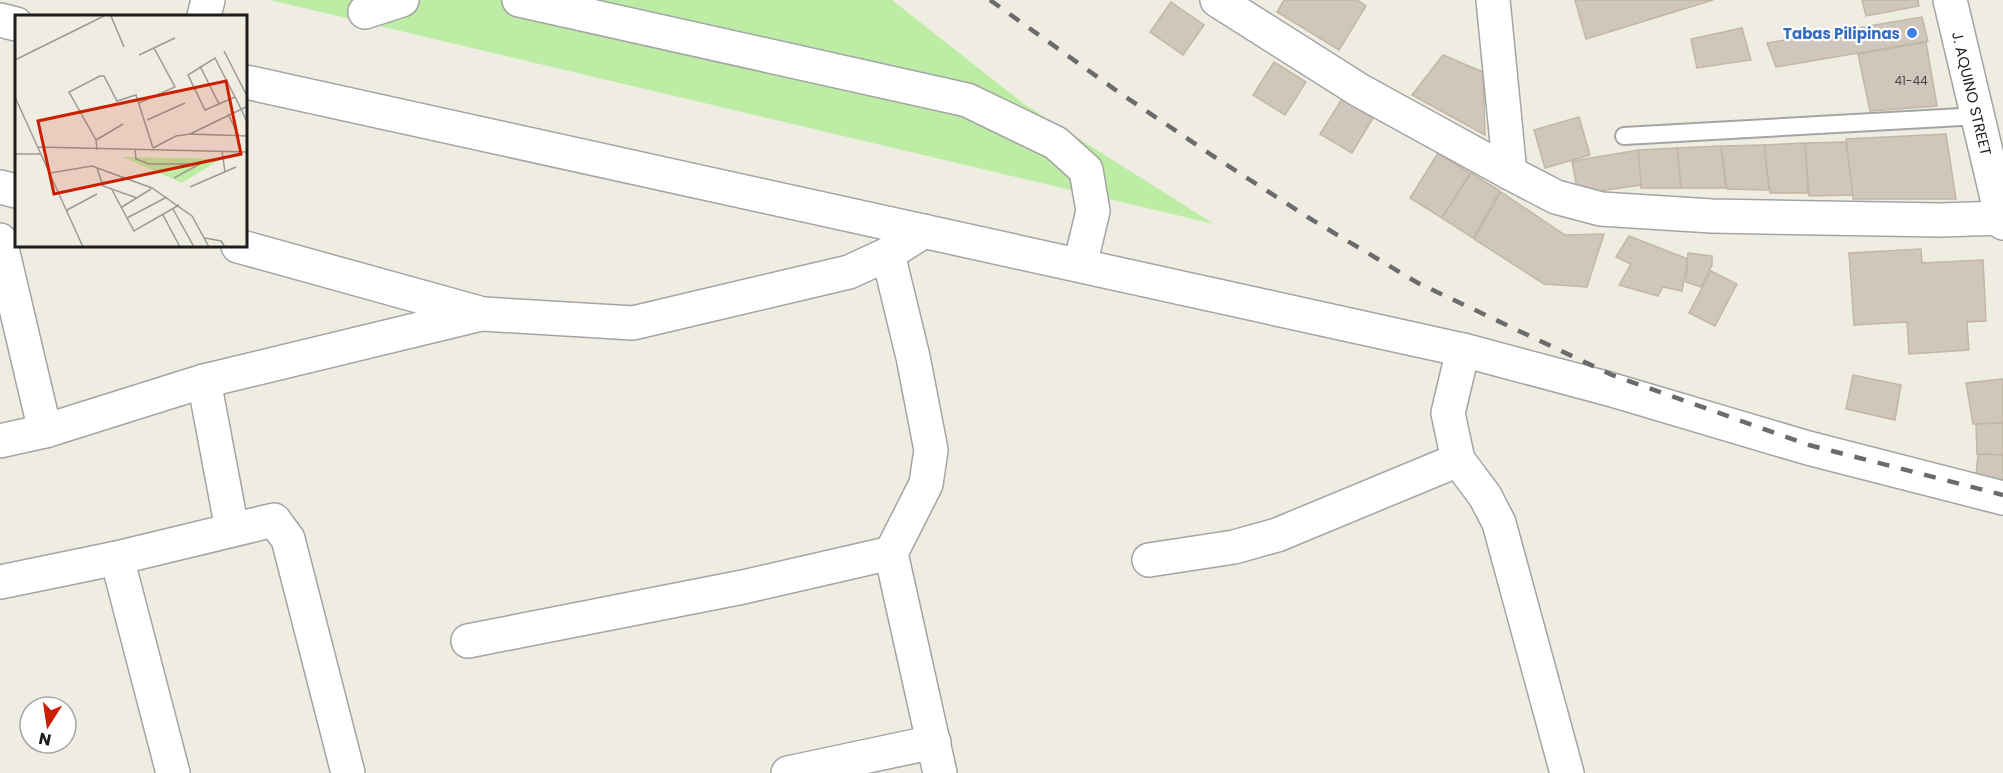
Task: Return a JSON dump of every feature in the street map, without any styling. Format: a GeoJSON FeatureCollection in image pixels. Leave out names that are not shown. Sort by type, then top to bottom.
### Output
{"type":"FeatureCollection","features":[{"type":"Feature","properties":{"kind":"street"},"geometry":{"type":"LineString","coordinates":[[204,15],[208,0]]}},
{"type":"Feature","properties":{"kind":"street"},"geometry":{"type":"LineString","coordinates":[[365,12],[402,0]]}},
{"type":"Feature","properties":{"kind":"street"},"geometry":{"type":"LineString","coordinates":[[519,0],[966,100],[1056,143],[1086,170],[1092,211],[1080,265]]}},
{"type":"Feature","properties":{"kind":"street"},"geometry":{"type":"LineString","coordinates":[[1217,0],[1359,90],[1510,173],[1556,196],[1601,209],[1712,216],[2002,220]]}},
{"type":"Feature","properties":{"kind":"street"},"geometry":{"type":"LineString","coordinates":[[1493,0],[1510,173]]}},
{"type":"Feature","properties":{"kind":"street","name":"J. AQUINO STREET"},"geometry":{"type":"LineString","coordinates":[[1950,0],[2002,220]]}},
{"type":"Feature","properties":{"kind":"street"},"geometry":{"type":"LineString","coordinates":[[0,20],[15,24]]}},
{"type":"Feature","properties":{"kind":"street"},"geometry":{"type":"LineString","coordinates":[[248,82],[1463,350],[1609,389],[1808,448],[2003,498]]}},
{"type":"Feature","properties":{"kind":"street"},"geometry":{"type":"LineString","coordinates":[[0,187],[15,191]]}},
{"type":"Feature","properties":{"kind":"street"},"geometry":{"type":"LineString","coordinates":[[245,248],[483,314],[633,323],[849,272],[888,254],[924,231]]}},
{"type":"Feature","properties":{"kind":"street"},"geometry":{"type":"LineString","coordinates":[[0,240],[45,431]]}},
{"type":"Feature","properties":{"kind":"street"},"geometry":{"type":"LineString","coordinates":[[788,773],[937,758],[891,553],[926,484],[931,450],[913,357],[888,254]]}},
{"type":"Feature","properties":{"kind":"street"},"geometry":{"type":"LineString","coordinates":[[0,441],[45,431],[204,381],[483,314]]}},
{"type":"Feature","properties":{"kind":"street"},"geometry":{"type":"LineString","coordinates":[[1463,350],[1448,413],[1458,460],[1485,496],[1499,523],[1567,773]]}},
{"type":"Feature","properties":{"kind":"street"},"geometry":{"type":"LineString","coordinates":[[204,381],[232,529]]}},
{"type":"Feature","properties":{"kind":"street"},"geometry":{"type":"LineString","coordinates":[[1149,560],[1234,547],[1276,535],[1458,460]]}},
{"type":"Feature","properties":{"kind":"street"},"geometry":{"type":"LineString","coordinates":[[0,582],[117,558],[274,520],[288,539],[348,773]]}},
{"type":"Feature","properties":{"kind":"street"},"geometry":{"type":"LineString","coordinates":[[468,641],[743,587],[891,553]]}},
{"type":"Feature","properties":{"kind":"street"},"geometry":{"type":"LineString","coordinates":[[117,558],[173,773]]}},
{"type":"Feature","properties":{"kind":"lane"},"geometry":{"type":"LineString","coordinates":[[1624,136],[1979,116]]}},
{"type":"Feature","properties":{"kind":"green space"},"geometry":{"type":"Polygon","coordinates":[[[270,0],[892,0],[1024,104],[1214,224],[270,0]]]}},
{"type":"Feature","properties":{"kind":"building"},"geometry":{"type":"Polygon","coordinates":[[[1284,0],[1357,0],[1366,6],[1339,50],[1277,12],[1284,0]]]}},
{"type":"Feature","properties":{"kind":"building"},"geometry":{"type":"Polygon","coordinates":[[[1575,0],[1713,0],[1586,39],[1575,0]]]}},
{"type":"Feature","properties":{"kind":"building"},"geometry":{"type":"Polygon","coordinates":[[[1862,0],[1918,0],[1919,6],[1866,16],[1862,0]]]}},
{"type":"Feature","properties":{"kind":"building"},"geometry":{"type":"Polygon","coordinates":[[[1171,2],[1204,25],[1183,55],[1150,32],[1171,2]]]}},
{"type":"Feature","properties":{"kind":"building"},"geometry":{"type":"Polygon","coordinates":[[[1922,17],[1928,41],[1776,67],[1767,43],[1922,17]]]}},
{"type":"Feature","properties":{"kind":"building"},"geometry":{"type":"Polygon","coordinates":[[[1742,28],[1751,60],[1697,68],[1691,39],[1742,28]]]}},
{"type":"Feature","properties":{"kind":"building"},"geometry":{"type":"Polygon","coordinates":[[[1926,42],[1937,106],[1870,111],[1858,54],[1926,42]]]}},
{"type":"Feature","properties":{"kind":"building"},"geometry":{"type":"Polygon","coordinates":[[[1443,55],[1483,72],[1485,135],[1412,95],[1443,55]]]}},
{"type":"Feature","properties":{"kind":"building"},"geometry":{"type":"Polygon","coordinates":[[[1274,62],[1306,82],[1285,115],[1253,95],[1274,62]]]}},
{"type":"Feature","properties":{"kind":"building"},"geometry":{"type":"Polygon","coordinates":[[[1342,99],[1373,118],[1352,153],[1320,134],[1342,99]]]}},
{"type":"Feature","properties":{"kind":"building"},"geometry":{"type":"Polygon","coordinates":[[[1579,117],[1590,155],[1545,168],[1534,130],[1579,117]]]}},
{"type":"Feature","properties":{"kind":"building"},"geometry":{"type":"Polygon","coordinates":[[[1946,134],[1956,199],[1853,199],[1846,139],[1946,134]]]}},
{"type":"Feature","properties":{"kind":"building"},"geometry":{"type":"Polygon","coordinates":[[[1846,142],[1853,195],[1809,196],[1805,143],[1846,142]]]}},
{"type":"Feature","properties":{"kind":"building"},"geometry":{"type":"Polygon","coordinates":[[[1805,143],[1808,193],[1770,193],[1764,145],[1805,143]]]}},
{"type":"Feature","properties":{"kind":"building"},"geometry":{"type":"Polygon","coordinates":[[[1764,145],[1769,190],[1727,189],[1721,146],[1764,145]]]}},
{"type":"Feature","properties":{"kind":"building"},"geometry":{"type":"Polygon","coordinates":[[[1721,146],[1726,188],[1681,188],[1677,148],[1721,146]]]}},
{"type":"Feature","properties":{"kind":"building"},"geometry":{"type":"Polygon","coordinates":[[[1677,148],[1681,188],[1641,188],[1638,150],[1677,148]]]}},
{"type":"Feature","properties":{"kind":"building"},"geometry":{"type":"Polygon","coordinates":[[[1638,150],[1641,185],[1578,194],[1572,161],[1638,150]]]}},
{"type":"Feature","properties":{"kind":"building"},"geometry":{"type":"Polygon","coordinates":[[[1438,153],[1470,173],[1442,218],[1410,198],[1438,153]]]}},
{"type":"Feature","properties":{"kind":"building"},"geometry":{"type":"Polygon","coordinates":[[[1471,173],[1500,191],[1473,238],[1442,218],[1471,173]]]}},
{"type":"Feature","properties":{"kind":"building"},"geometry":{"type":"Polygon","coordinates":[[[1501,192],[1565,235],[1604,234],[1587,287],[1544,284],[1474,239],[1501,192]]]}},
{"type":"Feature","properties":{"kind":"building"},"geometry":{"type":"Polygon","coordinates":[[[1629,236],[1688,259],[1682,291],[1663,287],[1658,296],[1619,285],[1631,264],[1616,257],[1629,236]]]}},
{"type":"Feature","properties":{"kind":"building"},"geometry":{"type":"Polygon","coordinates":[[[1921,249],[1922,263],[1983,260],[1986,321],[1967,322],[1969,350],[1909,354],[1907,322],[1854,325],[1849,253],[1921,249]]]}},
{"type":"Feature","properties":{"kind":"building"},"geometry":{"type":"Polygon","coordinates":[[[1688,253],[1712,256],[1712,265],[1701,287],[1686,282],[1688,253]]]}},
{"type":"Feature","properties":{"kind":"building"},"geometry":{"type":"Polygon","coordinates":[[[1711,271],[1737,284],[1715,326],[1689,313],[1711,271]]]}},
{"type":"Feature","properties":{"kind":"building"},"geometry":{"type":"Polygon","coordinates":[[[1853,375],[1901,385],[1895,420],[1846,409],[1853,375]]]}},
{"type":"Feature","properties":{"kind":"building"},"geometry":{"type":"Polygon","coordinates":[[[2003,379],[2003,423],[1973,424],[1966,383],[2003,379]]]}},
{"type":"Feature","properties":{"kind":"building"},"geometry":{"type":"Polygon","coordinates":[[[2003,423],[2003,455],[1977,454],[1976,424],[2003,423]]]}},
{"type":"Feature","properties":{"kind":"building"},"geometry":{"type":"Polygon","coordinates":[[[1978,454],[2003,455],[2003,480],[1976,476],[1978,454]]]}},
{"type":"Feature","properties":{"kind":"railway"},"geometry":{"type":"LineString","coordinates":[[990,0],[1213,156],[1314,221],[1418,283],[1612,375],[1809,445],[2003,495]]}},
{"type":"Feature","properties":{"kind":"place","name":"Tabas Pilipinas"},"geometry":{"type":"Point","coordinates":[1912,33]}}]}
